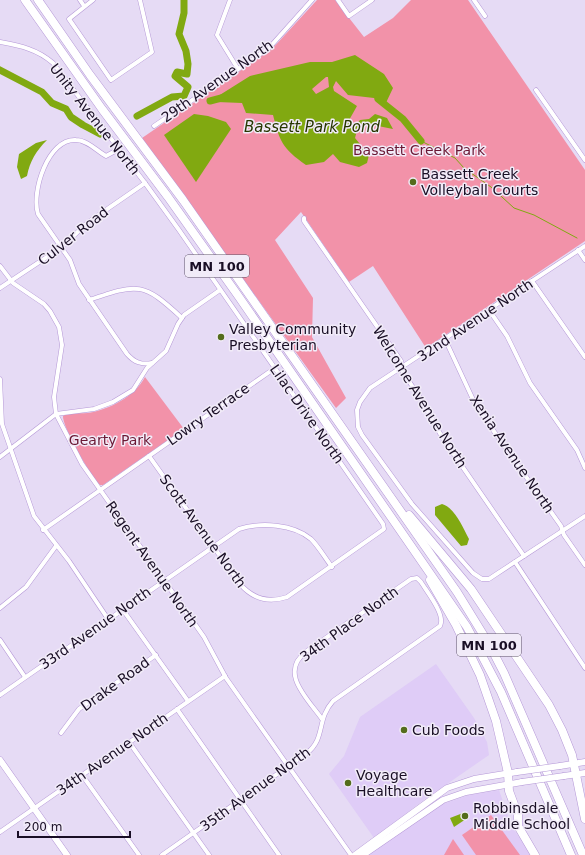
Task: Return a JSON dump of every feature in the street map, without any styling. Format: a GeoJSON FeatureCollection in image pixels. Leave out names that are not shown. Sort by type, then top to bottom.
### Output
{"type":"FeatureCollection","features":[{"type":"Feature","properties":{"kind":"highway","name":"MN 100"},"geometry":{"type":"LineString","coordinates":[[26,0],[102,109],[173,204],[404,534],[467,627],[488,664],[571,855]]}},
{"type":"Feature","properties":{"kind":"highway","name":"MN 100"},"geometry":{"type":"LineString","coordinates":[[38,0],[90,75],[183,200],[457,592],[489,644],[583,855]]}},
{"type":"Feature","properties":{"kind":"highway"},"geometry":{"type":"LineString","coordinates":[[370,466],[391,489],[471,589],[525,668],[558,723],[572,756],[572,764],[578,779],[585,819]]}},
{"type":"Feature","properties":{"kind":"highway"},"geometry":{"type":"LineString","coordinates":[[404,534],[456,625],[476,666],[496,722],[508,774],[509,791],[518,815],[541,855]]}},
{"type":"Feature","properties":{"kind":"highway"},"geometry":{"type":"LineString","coordinates":[[518,815],[518,826],[535,855]]}},
{"type":"Feature","properties":{"kind":"street"},"geometry":{"type":"LineString","coordinates":[[80,0],[84,6]]}},
{"type":"Feature","properties":{"kind":"street"},"geometry":{"type":"LineString","coordinates":[[93,0],[69,19],[111,80],[152,52],[140,0]]}},
{"type":"Feature","properties":{"kind":"street"},"geometry":{"type":"LineString","coordinates":[[230,0],[217,35],[238,69]]}},
{"type":"Feature","properties":{"kind":"street","name":"29th Avenue North"},"geometry":{"type":"LineString","coordinates":[[154,126],[268,48],[312,0]]}},
{"type":"Feature","properties":{"kind":"street"},"geometry":{"type":"LineString","coordinates":[[338,0],[348,16],[372,0]]}},
{"type":"Feature","properties":{"kind":"street"},"geometry":{"type":"LineString","coordinates":[[474,0],[485,16]]}},
{"type":"Feature","properties":{"kind":"street","name":"Unity Avenue North"},"geometry":{"type":"LineString","coordinates":[[0,42],[27,47],[49,60],[145,183]]}},
{"type":"Feature","properties":{"kind":"street"},"geometry":{"type":"LineString","coordinates":[[536,90],[585,160]]}},
{"type":"Feature","properties":{"kind":"street"},"geometry":{"type":"LineString","coordinates":[[119,149],[106,156],[79,140],[69,140],[64,143],[50,154],[44,164],[36,206],[38,214],[70,260],[79,284],[131,358],[141,364],[152,363]]}},
{"type":"Feature","properties":{"kind":"street","name":"Culver Road"},"geometry":{"type":"LineString","coordinates":[[0,288],[61,248],[87,223],[145,183]]}},
{"type":"Feature","properties":{"kind":"street","name":"Lilac Drive North"},"geometry":{"type":"LineString","coordinates":[[145,183],[379,518],[384,529]]}},
{"type":"Feature","properties":{"kind":"street","name":"Welcome Avenue North"},"geometry":{"type":"LineString","coordinates":[[304,218],[304,222],[396,355],[403,367],[402,371],[421,399],[442,437],[524,556]]}},
{"type":"Feature","properties":{"kind":"street","name":"32nd Avenue North"},"geometry":{"type":"LineString","coordinates":[[515,562],[486,580],[476,576],[424,519],[362,435],[358,427],[357,410],[364,394],[370,388],[585,246]]}},
{"type":"Feature","properties":{"kind":"street"},"geometry":{"type":"LineString","coordinates":[[578,250],[585,260]]}},
{"type":"Feature","properties":{"kind":"street","name":"Regent Avenue North"},"geometry":{"type":"LineString","coordinates":[[0,266],[11,281],[44,304],[50,311],[59,327],[62,345],[54,397],[56,414],[82,464],[204,637],[224,676],[351,855]]}},
{"type":"Feature","properties":{"kind":"street"},"geometry":{"type":"LineString","coordinates":[[532,281],[585,357]]}},
{"type":"Feature","properties":{"kind":"street"},"geometry":{"type":"LineString","coordinates":[[89,300],[120,289],[142,289],[162,299],[182,318]]}},
{"type":"Feature","properties":{"kind":"street"},"geometry":{"type":"LineString","coordinates":[[0,457],[56,414],[94,409],[121,398],[138,384],[147,368],[166,351],[182,318],[220,290]]}},
{"type":"Feature","properties":{"kind":"street"},"geometry":{"type":"LineString","coordinates":[[489,310],[507,336],[530,383],[577,450],[585,468]]}},
{"type":"Feature","properties":{"kind":"street","name":"Xenia Avenue North"},"geometry":{"type":"LineString","coordinates":[[445,339],[476,406],[563,531],[585,566]]}},
{"type":"Feature","properties":{"kind":"street","name":"Lowry Terrace"},"geometry":{"type":"LineString","coordinates":[[43,530],[275,368]]}},
{"type":"Feature","properties":{"kind":"street"},"geometry":{"type":"LineString","coordinates":[[0,381],[1,420],[34,516],[108,619]]}},
{"type":"Feature","properties":{"kind":"street","name":"Scott Avenue North"},"geometry":{"type":"LineString","coordinates":[[149,456],[245,590],[258,598],[265,600],[287,597],[332,567],[384,529]]}},
{"type":"Feature","properties":{"kind":"street"},"geometry":{"type":"LineString","coordinates":[[585,516],[515,562],[585,668]]}},
{"type":"Feature","properties":{"kind":"street","name":"33rd Avenue North"},"geometry":{"type":"LineString","coordinates":[[0,695],[231,534],[249,526],[277,526],[309,538],[332,567]]}},
{"type":"Feature","properties":{"kind":"street"},"geometry":{"type":"LineString","coordinates":[[0,608],[26,587],[56,546]]}},
{"type":"Feature","properties":{"kind":"street","name":"34th Place North"},"geometry":{"type":"LineString","coordinates":[[322,719],[294,677],[294,665],[302,655],[411,579],[417,578],[421,582],[441,614],[442,623]]}},
{"type":"Feature","properties":{"kind":"street"},"geometry":{"type":"LineString","coordinates":[[123,610],[188,701]]}},
{"type":"Feature","properties":{"kind":"street","name":"35th Avenue North"},"geometry":{"type":"LineString","coordinates":[[162,855],[288,767],[315,745],[320,735],[322,719],[333,701],[438,628],[442,623]]}},
{"type":"Feature","properties":{"kind":"street"},"geometry":{"type":"LineString","coordinates":[[0,640],[25,677]]}},
{"type":"Feature","properties":{"kind":"street","name":"Drake Road"},"geometry":{"type":"LineString","coordinates":[[61,733],[79,709],[156,655]]}},
{"type":"Feature","properties":{"kind":"street","name":"34th Avenue North"},"geometry":{"type":"LineString","coordinates":[[0,832],[224,676]]}},
{"type":"Feature","properties":{"kind":"street"},"geometry":{"type":"LineString","coordinates":[[177,709],[279,855]]}},
{"type":"Feature","properties":{"kind":"street"},"geometry":{"type":"LineString","coordinates":[[129,742],[209,855]]}},
{"type":"Feature","properties":{"kind":"street"},"geometry":{"type":"LineString","coordinates":[[0,760],[67,855]]}},
{"type":"Feature","properties":{"kind":"street"},"geometry":{"type":"LineString","coordinates":[[355,855],[447,788],[474,779],[585,762]]}},
{"type":"Feature","properties":{"kind":"street"},"geometry":{"type":"LineString","coordinates":[[362,855],[442,800],[466,792],[585,773]]}},
{"type":"Feature","properties":{"kind":"street"},"geometry":{"type":"LineString","coordinates":[[82,775],[139,855]]}},
{"type":"Feature","properties":{"kind":"shaded area"},"geometry":{"type":"Polygon","coordinates":[[[436,664],[474,718],[487,742],[489,755],[421,802],[374,838],[329,774],[344,756],[360,717],[436,664]]]}},
{"type":"Feature","properties":{"kind":"shaded area","name":"Robbinsdale Middle School"},"geometry":{"type":"Polygon","coordinates":[[[499,790],[511,825],[531,855],[366,855],[440,805],[469,795],[499,790]]]}},
{"type":"Feature","properties":{"kind":"green space","name":"Bassett Creek Park"},"geometry":{"type":"Polygon","coordinates":[[[317,0],[335,0],[364,37],[393,18],[411,0],[468,0],[585,170],[585,241],[426,348],[373,266],[349,282],[301,212],[275,240],[313,298],[312,337],[346,398],[336,408],[142,138],[272,49],[317,0]]]}},
{"type":"Feature","properties":{"kind":"green space","name":"Gearty Park"},"geometry":{"type":"Polygon","coordinates":[[[145,377],[184,429],[103,485],[100,485],[90,472],[78,451],[67,430],[63,416],[88,413],[113,405],[121,401],[135,390],[145,377]]]}},
{"type":"Feature","properties":{"kind":"green space"},"geometry":{"type":"Polygon","coordinates":[[[491,815],[520,855],[476,855],[462,835],[491,815]]]}},
{"type":"Feature","properties":{"kind":"green space"},"geometry":{"type":"Polygon","coordinates":[[[453,839],[464,855],[444,855],[453,839]]]}},
{"type":"Feature","properties":{"kind":"water","name":"Bassett Park Pond"},"geometry":{"type":"Polygon","coordinates":[[[355,55],[384,74],[393,88],[384,107],[374,98],[348,95],[336,81],[333,87],[334,91],[357,106],[348,122],[353,128],[360,120],[369,119],[375,114],[387,118],[393,129],[363,123],[358,127],[355,138],[369,155],[367,163],[359,167],[340,162],[333,154],[324,162],[306,165],[292,154],[283,144],[273,115],[246,113],[242,103],[217,102],[215,98],[250,76],[310,62],[332,62],[355,55]],[[328,77],[312,89],[316,94],[329,87],[328,77]]]}},
{"type":"Feature","properties":{"kind":"water"},"geometry":{"type":"Polygon","coordinates":[[[194,114],[208,116],[226,122],[231,129],[196,182],[164,135],[194,114]]]}},
{"type":"Feature","properties":{"kind":"water"},"geometry":{"type":"Polygon","coordinates":[[[47,140],[34,156],[27,176],[21,179],[17,167],[19,154],[36,143],[47,140]]]}},
{"type":"Feature","properties":{"kind":"water"},"geometry":{"type":"Polygon","coordinates":[[[442,504],[451,509],[458,518],[469,539],[467,545],[461,546],[435,515],[435,507],[442,504]]]}},
{"type":"Feature","properties":{"kind":"water"},"geometry":{"type":"Polygon","coordinates":[[[463,813],[469,815],[466,819],[454,827],[450,818],[463,813]]]}},
{"type":"Feature","properties":{"kind":"waterway"},"geometry":{"type":"LineString","coordinates":[[137,116],[172,97],[184,96],[188,87],[175,76],[177,72],[187,74],[188,64],[186,51],[179,34],[184,13],[184,0]]}},
{"type":"Feature","properties":{"kind":"waterway"},"geometry":{"type":"LineString","coordinates":[[0,70],[42,92],[52,103],[66,109],[71,117],[100,134]]}},
{"type":"Feature","properties":{"kind":"waterway"},"geometry":{"type":"LineString","coordinates":[[210,101],[225,97]]}},
{"type":"Feature","properties":{"kind":"waterway"},"geometry":{"type":"LineString","coordinates":[[378,99],[403,119],[421,141]]}},
{"type":"Feature","properties":{"kind":"waterway"},"geometry":{"type":"LineString","coordinates":[[421,141],[455,158],[464,168],[491,187],[514,208],[534,215],[577,238]]}},
{"type":"Feature","properties":{"kind":"place","name":"Bassett Creek Volleyball Courts"},"geometry":{"type":"Point","coordinates":[413,182]}},
{"type":"Feature","properties":{"kind":"place","name":"Valley Community Presbyterian"},"geometry":{"type":"Point","coordinates":[221,337]}},
{"type":"Feature","properties":{"kind":"place","name":"Cub Foods"},"geometry":{"type":"Point","coordinates":[404,730]}},
{"type":"Feature","properties":{"kind":"place","name":"Voyage Healthcare"},"geometry":{"type":"Point","coordinates":[348,783]}},
{"type":"Feature","properties":{"kind":"place","name":"Robbinsdale Middle School"},"geometry":{"type":"Point","coordinates":[465,816]}}]}
